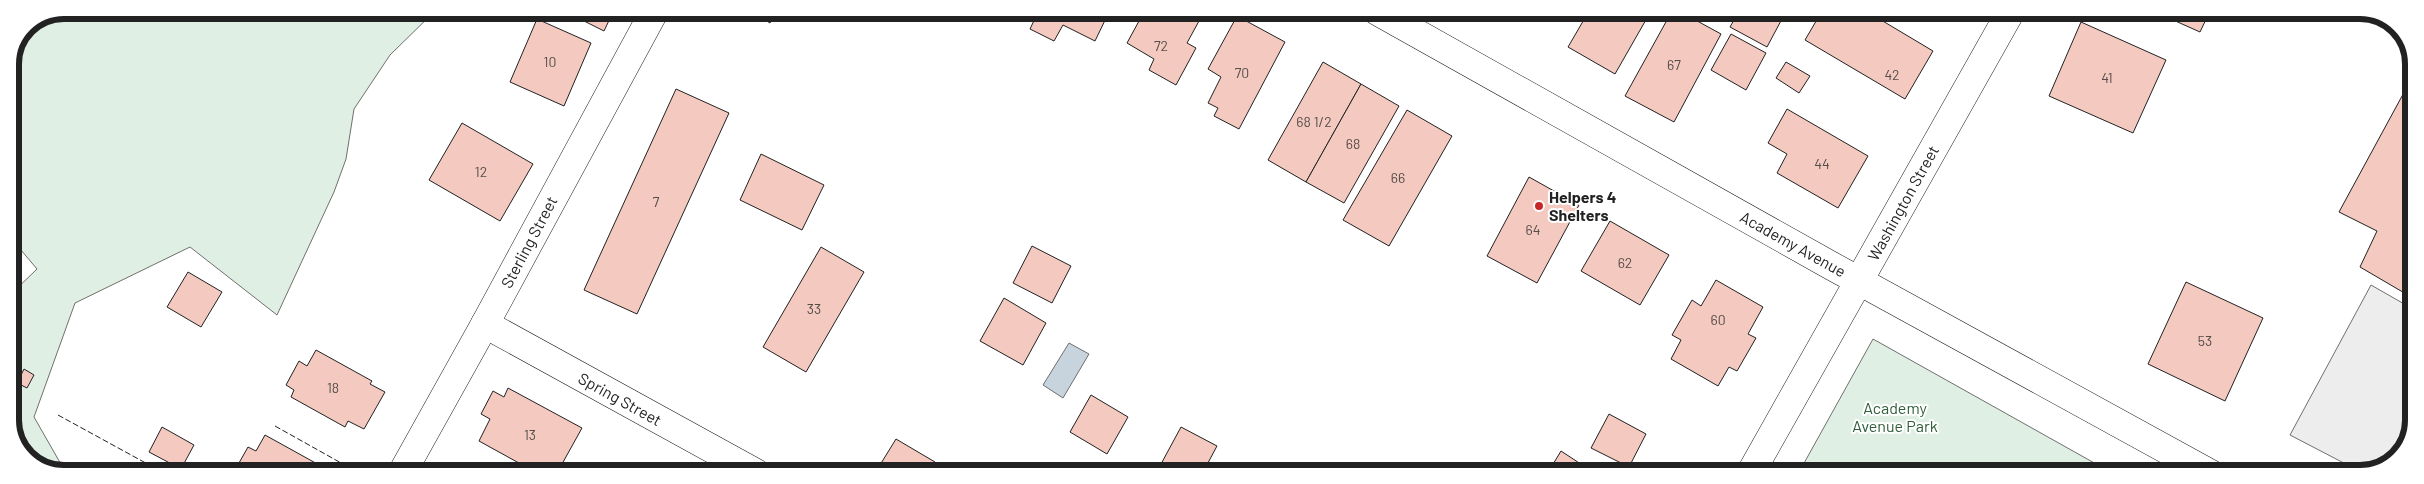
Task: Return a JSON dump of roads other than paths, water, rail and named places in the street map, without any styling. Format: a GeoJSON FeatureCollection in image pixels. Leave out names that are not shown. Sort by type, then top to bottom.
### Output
{"type":"FeatureCollection","features":[{"type":"Feature","properties":{"kind":"street","name":"Sterling Street"},"geometry":{"type":"LineString","coordinates":[[406,465],[650,19]]}},
{"type":"Feature","properties":{"kind":"street","name":"Academy Avenue"},"geometry":{"type":"LineString","coordinates":[[1393,19],[2195,465]]}},
{"type":"Feature","properties":{"kind":"street","name":"Washington Street"},"geometry":{"type":"LineString","coordinates":[[1755,465],[2007,19]]}},
{"type":"Feature","properties":{"kind":"street","name":"Spring Street"},"geometry":{"type":"LineString","coordinates":[[485,324],[741,465]]}},
{"type":"Feature","properties":{"kind":"place","name":"Helpers 4 Shelters"},"geometry":{"type":"Point","coordinates":[1539,206]}},
{"type":"Feature","properties":{"kind":"park label","name":"Academy Avenue Park"},"geometry":{"type":"Point","coordinates":[1895,417]}}]}
